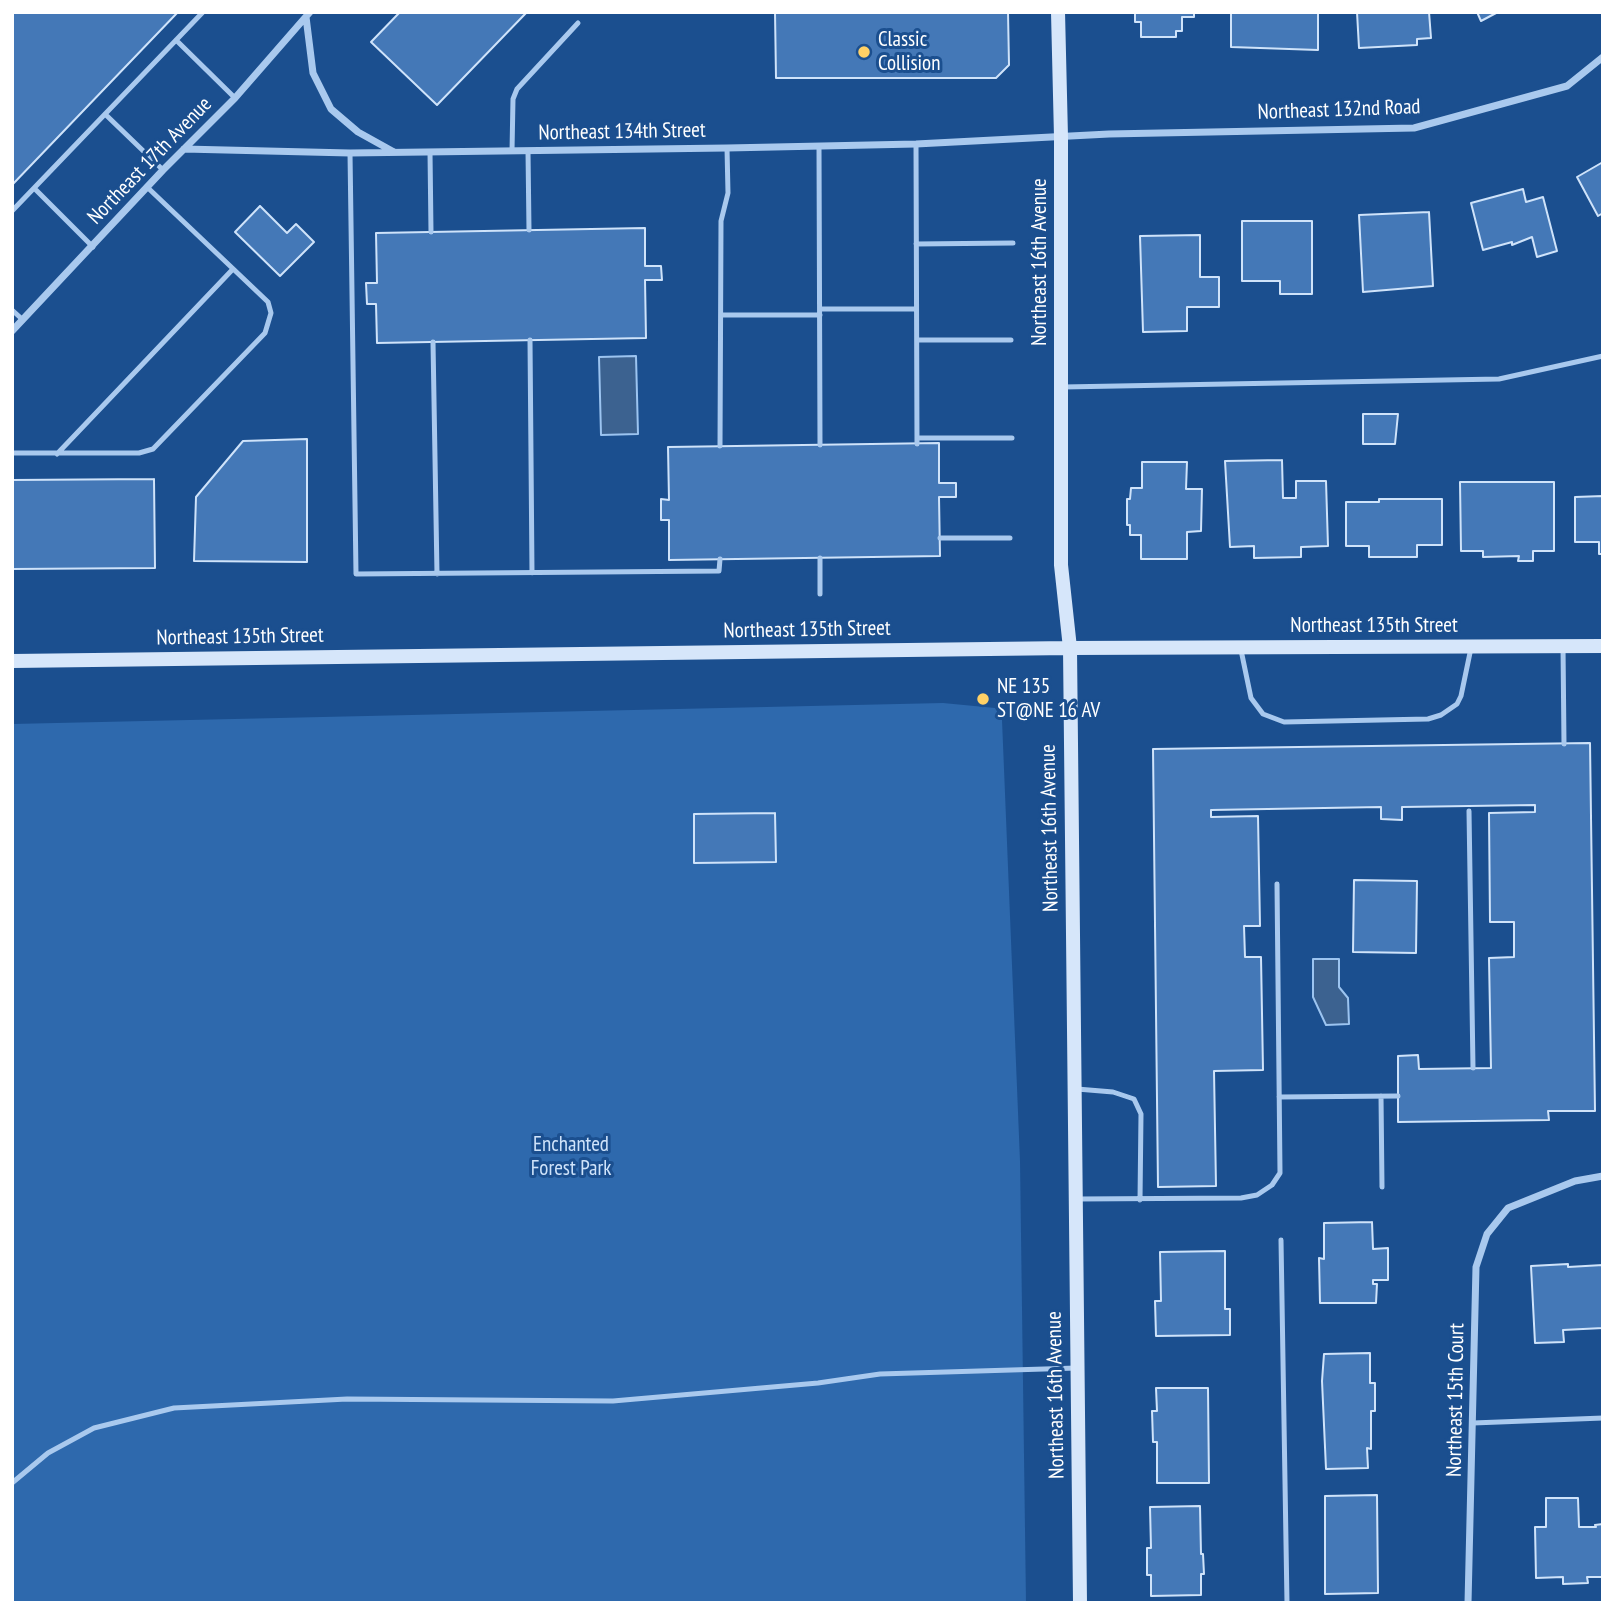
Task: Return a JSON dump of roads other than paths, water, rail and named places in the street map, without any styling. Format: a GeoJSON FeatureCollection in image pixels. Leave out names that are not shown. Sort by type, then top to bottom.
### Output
{"type":"FeatureCollection","features":[{"type":"Feature","properties":{"kind":"street","name":"Northeast 16th Avenue"},"geometry":{"type":"LineString","coordinates":[[1058,12],[1061,136],[1060,565],[1070,648],[1080,1603]]}},
{"type":"Feature","properties":{"kind":"street","name":"Northeast 17th Avenue"},"geometry":{"type":"LineString","coordinates":[[12,331],[163,170],[235,98],[306,14]]}},
{"type":"Feature","properties":{"kind":"street"},"geometry":{"type":"LineString","coordinates":[[306,14],[313,73],[331,109],[358,132],[395,152]]}},
{"type":"Feature","properties":{"kind":"street","name":"Northeast 132nd Road"},"geometry":{"type":"LineString","coordinates":[[1061,136],[1414,128],[1567,86],[1603,57]]}},
{"type":"Feature","properties":{"kind":"street","name":"Northeast 134th Street"},"geometry":{"type":"LineString","coordinates":[[184,149],[350,153],[528,151],[916,144],[1061,136]]}},
{"type":"Feature","properties":{"kind":"street","name":"Northeast 135th Street"},"geometry":{"type":"LineString","coordinates":[[12,661],[1070,648],[1603,646]]}},
{"type":"Feature","properties":{"kind":"street","name":"Northeast 15th Court"},"geometry":{"type":"LineString","coordinates":[[1468,1603],[1476,1267],[1487,1234],[1508,1208],[1575,1181],[1603,1176]]}},
{"type":"Feature","properties":{"kind":"lane"},"geometry":{"type":"LineString","coordinates":[[12,211],[203,12]]}},
{"type":"Feature","properties":{"kind":"lane"},"geometry":{"type":"LineString","coordinates":[[512,151],[513,99],[517,89],[578,23]]}},
{"type":"Feature","properties":{"kind":"lane"},"geometry":{"type":"LineString","coordinates":[[176,40],[235,98]]}},
{"type":"Feature","properties":{"kind":"lane"},"geometry":{"type":"LineString","coordinates":[[106,114],[163,170]]}},
{"type":"Feature","properties":{"kind":"lane"},"geometry":{"type":"LineString","coordinates":[[916,144],[917,441],[1012,438]]}},
{"type":"Feature","properties":{"kind":"lane"},"geometry":{"type":"LineString","coordinates":[[819,146],[820,445]]}},
{"type":"Feature","properties":{"kind":"lane"},"geometry":{"type":"LineString","coordinates":[[720,446],[721,221],[728,193],[727,148]]}},
{"type":"Feature","properties":{"kind":"lane"},"geometry":{"type":"LineString","coordinates":[[528,151],[528,230]]}},
{"type":"Feature","properties":{"kind":"lane"},"geometry":{"type":"LineString","coordinates":[[430,152],[432,232]]}},
{"type":"Feature","properties":{"kind":"lane"},"geometry":{"type":"LineString","coordinates":[[350,153],[356,574],[719,571],[720,559]]}},
{"type":"Feature","properties":{"kind":"lane"},"geometry":{"type":"LineString","coordinates":[[12,453],[139,453],[153,449],[265,333],[271,313],[268,302],[147,187]]}},
{"type":"Feature","properties":{"kind":"lane"},"geometry":{"type":"LineString","coordinates":[[34,188],[93,247]]}},
{"type":"Feature","properties":{"kind":"lane"},"geometry":{"type":"LineString","coordinates":[[916,244],[1013,243]]}},
{"type":"Feature","properties":{"kind":"lane"},"geometry":{"type":"LineString","coordinates":[[57,454],[233,269]]}},
{"type":"Feature","properties":{"kind":"lane"},"geometry":{"type":"LineString","coordinates":[[721,315],[916,309]]}},
{"type":"Feature","properties":{"kind":"lane"},"geometry":{"type":"LineString","coordinates":[[12,310],[23,320]]}},
{"type":"Feature","properties":{"kind":"lane"},"geometry":{"type":"LineString","coordinates":[[530,340],[532,573]]}},
{"type":"Feature","properties":{"kind":"lane"},"geometry":{"type":"LineString","coordinates":[[917,340],[1011,340]]}},
{"type":"Feature","properties":{"kind":"lane"},"geometry":{"type":"LineString","coordinates":[[433,342],[437,574]]}},
{"type":"Feature","properties":{"kind":"lane"},"geometry":{"type":"LineString","coordinates":[[1061,387],[1499,379],[1603,356]]}},
{"type":"Feature","properties":{"kind":"lane"},"geometry":{"type":"LineString","coordinates":[[940,538],[1010,538]]}},
{"type":"Feature","properties":{"kind":"lane"},"geometry":{"type":"LineString","coordinates":[[820,558],[820,594]]}},
{"type":"Feature","properties":{"kind":"lane"},"geometry":{"type":"LineString","coordinates":[[1241,647],[1251,698],[1263,714],[1284,722],[1428,719],[1441,715],[1457,704],[1461,696],[1471,646]]}},
{"type":"Feature","properties":{"kind":"lane"},"geometry":{"type":"LineString","coordinates":[[1563,646],[1564,744]]}},
{"type":"Feature","properties":{"kind":"lane"},"geometry":{"type":"LineString","coordinates":[[1469,811],[1473,1068]]}},
{"type":"Feature","properties":{"kind":"lane"},"geometry":{"type":"LineString","coordinates":[[1075,1199],[1241,1198],[1257,1195],[1272,1185],[1280,1173],[1277,884]]}},
{"type":"Feature","properties":{"kind":"lane"},"geometry":{"type":"LineString","coordinates":[[1074,1089],[1113,1092],[1134,1099],[1141,1114],[1140,1200]]}},
{"type":"Feature","properties":{"kind":"lane"},"geometry":{"type":"LineString","coordinates":[[1381,1096],[1382,1187]]}},
{"type":"Feature","properties":{"kind":"lane"},"geometry":{"type":"LineString","coordinates":[[1279,1097],[1398,1096]]}},
{"type":"Feature","properties":{"kind":"lane"},"geometry":{"type":"LineString","coordinates":[[1281,1240],[1287,1603]]}},
{"type":"Feature","properties":{"kind":"lane"},"geometry":{"type":"LineString","coordinates":[[12,1483],[48,1453],[94,1428],[174,1408],[347,1399],[613,1401],[818,1383],[880,1374],[1077,1368]]}},
{"type":"Feature","properties":{"kind":"lane"},"geometry":{"type":"LineString","coordinates":[[1473,1423],[1603,1418]]}},
{"type":"Feature","properties":{"kind":"place","name":"Classic Collision"},"geometry":{"type":"Point","coordinates":[864,52]}},
{"type":"Feature","properties":{"kind":"place","name":"NE 135 ST@NE 16 AV"},"geometry":{"type":"Point","coordinates":[983,699]}},
{"type":"Feature","properties":{"kind":"park label","name":"Enchanted Forest Park"},"geometry":{"type":"Point","coordinates":[571,1157]}}]}
